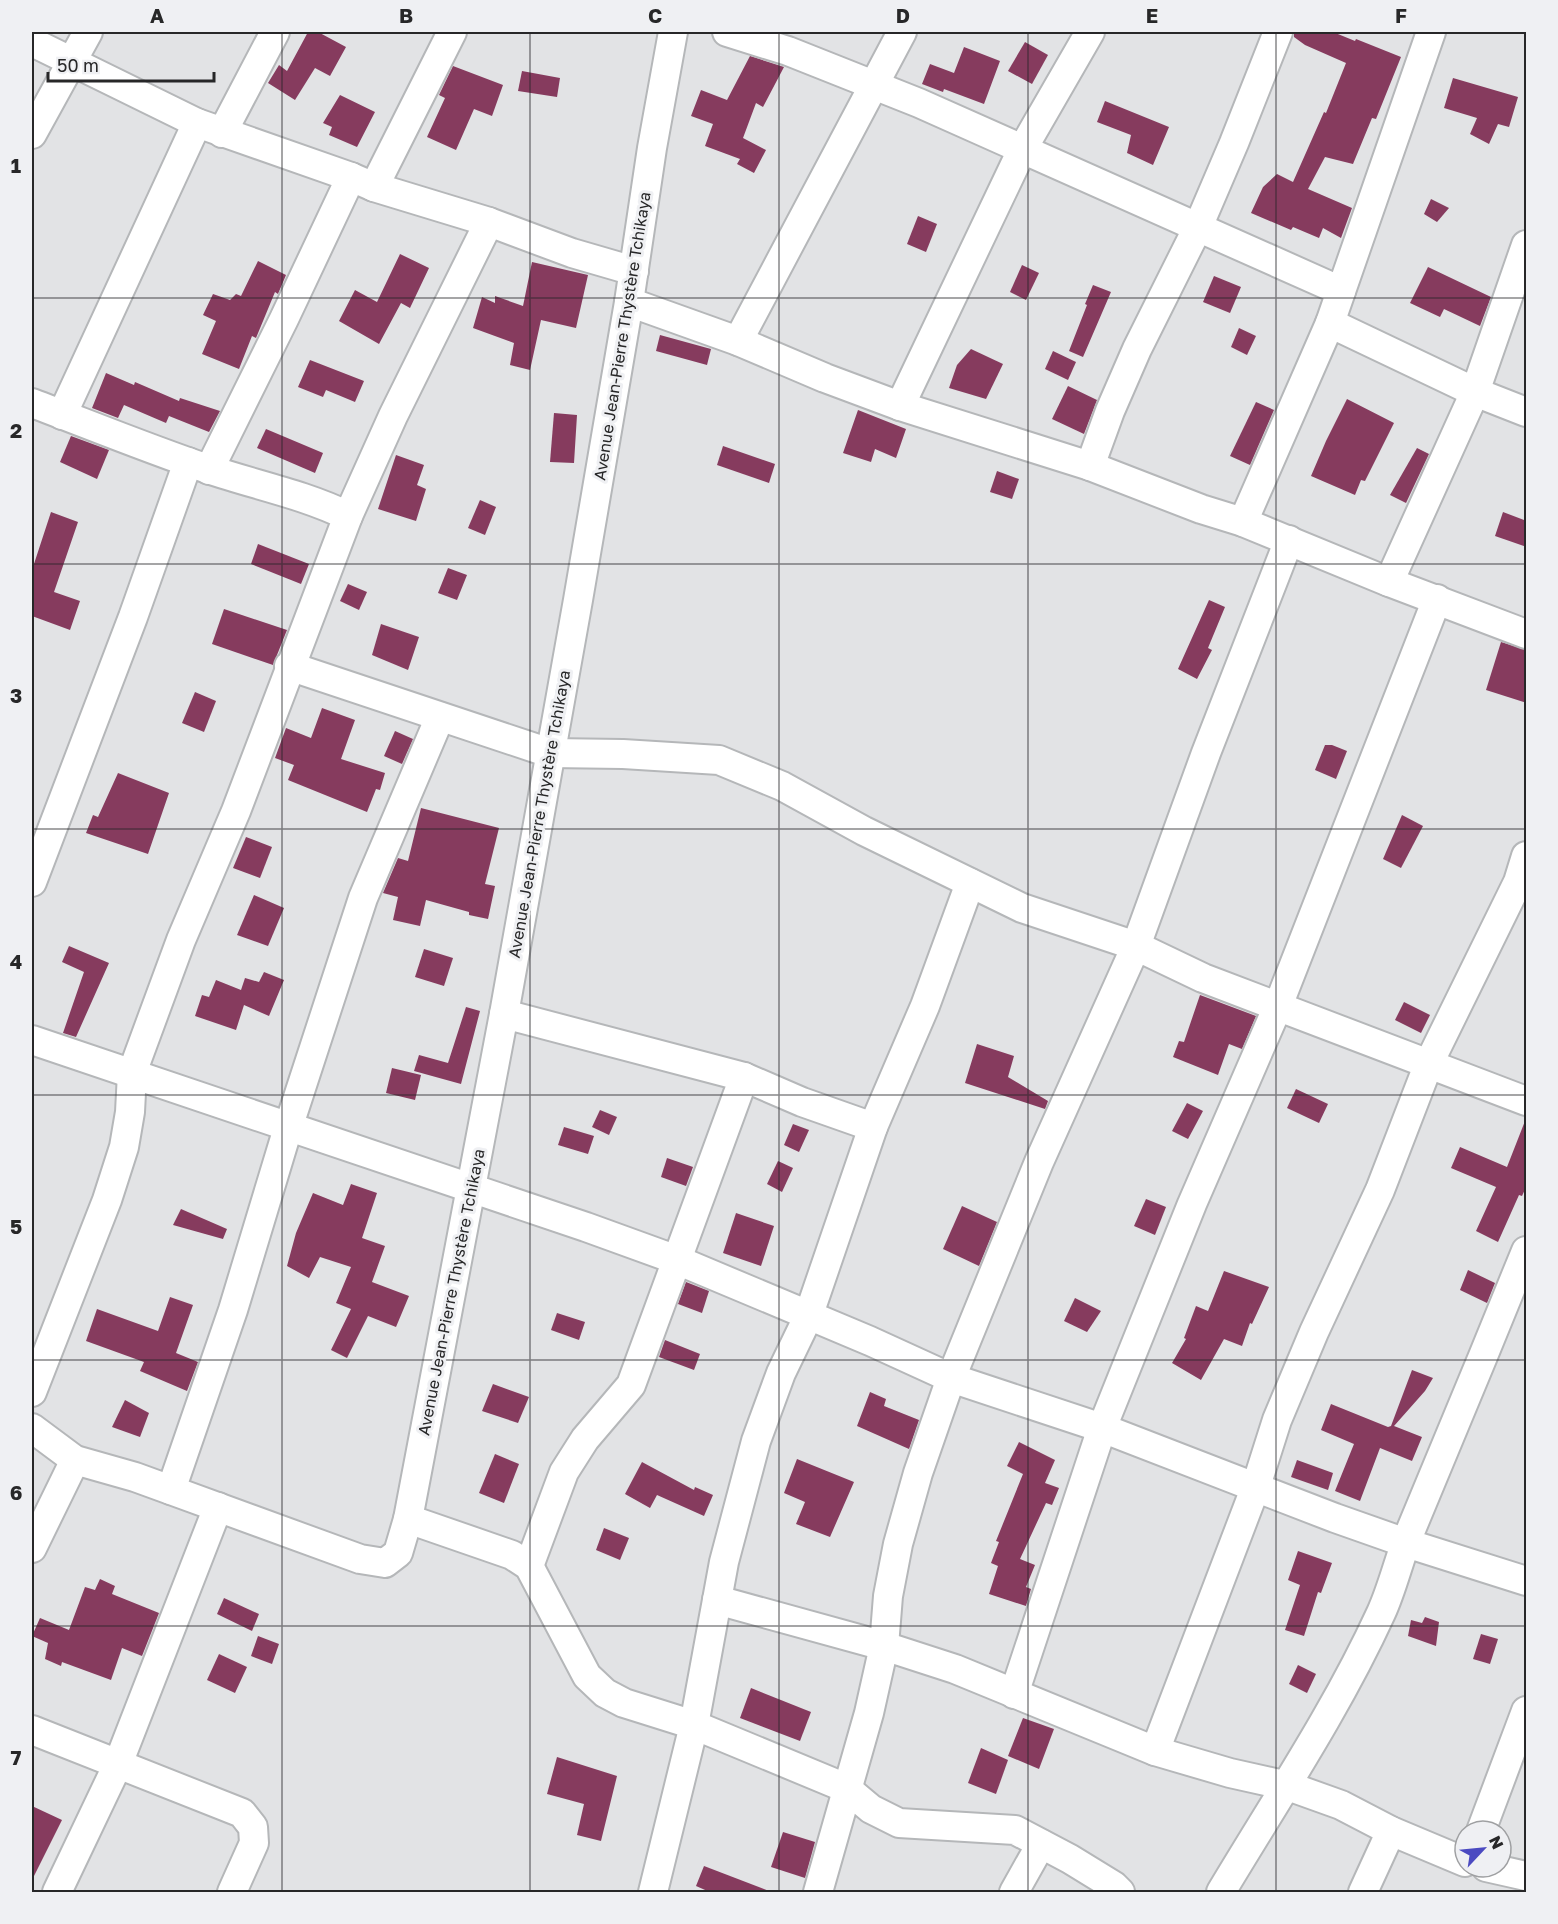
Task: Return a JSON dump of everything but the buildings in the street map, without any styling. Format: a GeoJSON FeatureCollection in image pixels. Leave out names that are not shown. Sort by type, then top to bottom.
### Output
{"type":"FeatureCollection","features":[{"type":"Feature","properties":{"kind":"street"},"geometry":{"type":"LineString","coordinates":[[32,135],[88,32]]}},
{"type":"Feature","properties":{"kind":"street"},"geometry":{"type":"LineString","coordinates":[[62,415],[209,128],[275,32]]}},
{"type":"Feature","properties":{"kind":"street"},"geometry":{"type":"LineString","coordinates":[[32,882],[133,617],[198,466],[362,182],[452,32]]}},
{"type":"Feature","properties":{"kind":"street","name":"Avenue Jean-Pierre Thystère Tchikaya"},"geometry":{"type":"LineString","coordinates":[[75,1460],[135,1477],[360,1559],[385,1563],[398,1553],[408,1519],[504,1014],[629,302],[652,148],[673,32]]}},
{"type":"Feature","properties":{"kind":"street"},"geometry":{"type":"LineString","coordinates":[[727,32],[788,51],[919,103],[1341,291]]}},
{"type":"Feature","properties":{"kind":"street"},"geometry":{"type":"LineString","coordinates":[[738,341],[902,32]]}},
{"type":"Feature","properties":{"kind":"street"},"geometry":{"type":"LineString","coordinates":[[900,406],[1022,150],[1090,32]]}},
{"type":"Feature","properties":{"kind":"street"},"geometry":{"type":"LineString","coordinates":[[1090,466],[1110,411],[1137,349],[1198,227],[1278,32]]}},
{"type":"Feature","properties":{"kind":"street"},"geometry":{"type":"LineString","coordinates":[[1243,522],[1330,323],[1431,32]]}},
{"type":"Feature","properties":{"kind":"street"},"geometry":{"type":"LineString","coordinates":[[32,42],[209,128],[362,182],[489,222],[572,253],[634,271]]}},
{"type":"Feature","properties":{"kind":"street"},"geometry":{"type":"LineString","coordinates":[[32,1392],[107,1200],[124,1147],[130,1112],[132,1073],[181,940],[236,811],[289,666],[348,516],[393,416],[489,222]]}},
{"type":"Feature","properties":{"kind":"street"},"geometry":{"type":"LineString","coordinates":[[1389,582],[1475,392],[1527,245]]}},
{"type":"Feature","properties":{"kind":"street"},"geometry":{"type":"LineString","coordinates":[[629,302],[738,341],[825,378],[900,406],[1090,466],[1201,509],[1243,522],[1389,582],[1527,634]]}},
{"type":"Feature","properties":{"kind":"street"},"geometry":{"type":"LineString","coordinates":[[1330,323],[1475,392],[1527,412]]}},
{"type":"Feature","properties":{"kind":"street"},"geometry":{"type":"LineString","coordinates":[[33,407],[62,415],[198,466],[330,507],[348,516]]}},
{"type":"Feature","properties":{"kind":"street"},"geometry":{"type":"LineString","coordinates":[[818,1893],[869,1713],[885,1646],[888,1596],[898,1544],[918,1473],[951,1378],[1039,1162],[1136,946],[1206,753],[1289,540]]}},
{"type":"Feature","properties":{"kind":"street"},"geometry":{"type":"LineString","coordinates":[[1014,1694],[1102,1428],[1192,1204],[1278,1006],[1437,599]]}},
{"type":"Feature","properties":{"kind":"street"},"geometry":{"type":"LineString","coordinates":[[289,666],[550,753],[623,754],[719,760],[782,786],[864,831],[1022,908],[1136,946],[1203,978],[1527,1101]]}},
{"type":"Feature","properties":{"kind":"street"},"geometry":{"type":"LineString","coordinates":[[171,1490],[233,1310],[288,1128],[363,898],[440,717]]}},
{"type":"Feature","properties":{"kind":"street"},"geometry":{"type":"LineString","coordinates":[[1155,1751],[1256,1486],[1277,1420],[1314,1332],[1380,1190],[1429,1063],[1518,882],[1527,856]]}},
{"type":"Feature","properties":{"kind":"street"},"geometry":{"type":"LineString","coordinates":[[653,1893],[694,1725],[724,1562],[756,1441],[781,1373],[808,1317],[873,1127],[925,1006],[970,883]]}},
{"type":"Feature","properties":{"kind":"street"},"geometry":{"type":"LineString","coordinates":[[504,1014],[744,1077],[802,1102],[873,1127]]}},
{"type":"Feature","properties":{"kind":"street"},"geometry":{"type":"LineString","coordinates":[[32,1040],[288,1128],[471,1187],[677,1260],[808,1317],[870,1341],[951,1378],[1102,1428],[1406,1542],[1527,1581]]}},
{"type":"Feature","properties":{"kind":"street"},"geometry":{"type":"LineString","coordinates":[[529,1566],[564,1472],[585,1439],[631,1385],[744,1077]]}},
{"type":"Feature","properties":{"kind":"street"},"geometry":{"type":"LineString","coordinates":[[1221,1893],[1288,1786],[1382,1611],[1406,1542],[1527,1251]]}},
{"type":"Feature","properties":{"kind":"street"},"geometry":{"type":"LineString","coordinates":[[32,1428],[75,1460],[32,1548]]}},
{"type":"Feature","properties":{"kind":"street"},"geometry":{"type":"LineString","coordinates":[[57,1893],[118,1764],[218,1507]]}},
{"type":"Feature","properties":{"kind":"street"},"geometry":{"type":"LineString","coordinates":[[408,1519],[512,1555],[529,1566],[587,1676],[605,1693],[624,1703],[694,1725],[846,1788],[871,1809],[899,1823],[1015,1830],[1070,1859],[1114,1886],[1120,1893]]}},
{"type":"Feature","properties":{"kind":"street"},"geometry":{"type":"LineString","coordinates":[[717,1599],[885,1646],[955,1670],[1155,1751],[1230,1773],[1288,1786],[1341,1805],[1391,1831],[1453,1857]]}},
{"type":"Feature","properties":{"kind":"street"},"geometry":{"type":"LineString","coordinates":[[1486,1819],[1527,1711]]}},
{"type":"Feature","properties":{"kind":"street"},"geometry":{"type":"LineString","coordinates":[[32,1730],[242,1813],[253,1827],[254,1843],[232,1893]]}},
{"type":"Feature","properties":{"kind":"street"},"geometry":{"type":"LineString","coordinates":[[1363,1893],[1391,1831]]}},
{"type":"Feature","properties":{"kind":"street"},"geometry":{"type":"LineString","coordinates":[[1014,1893],[1041,1844]]}}]}
